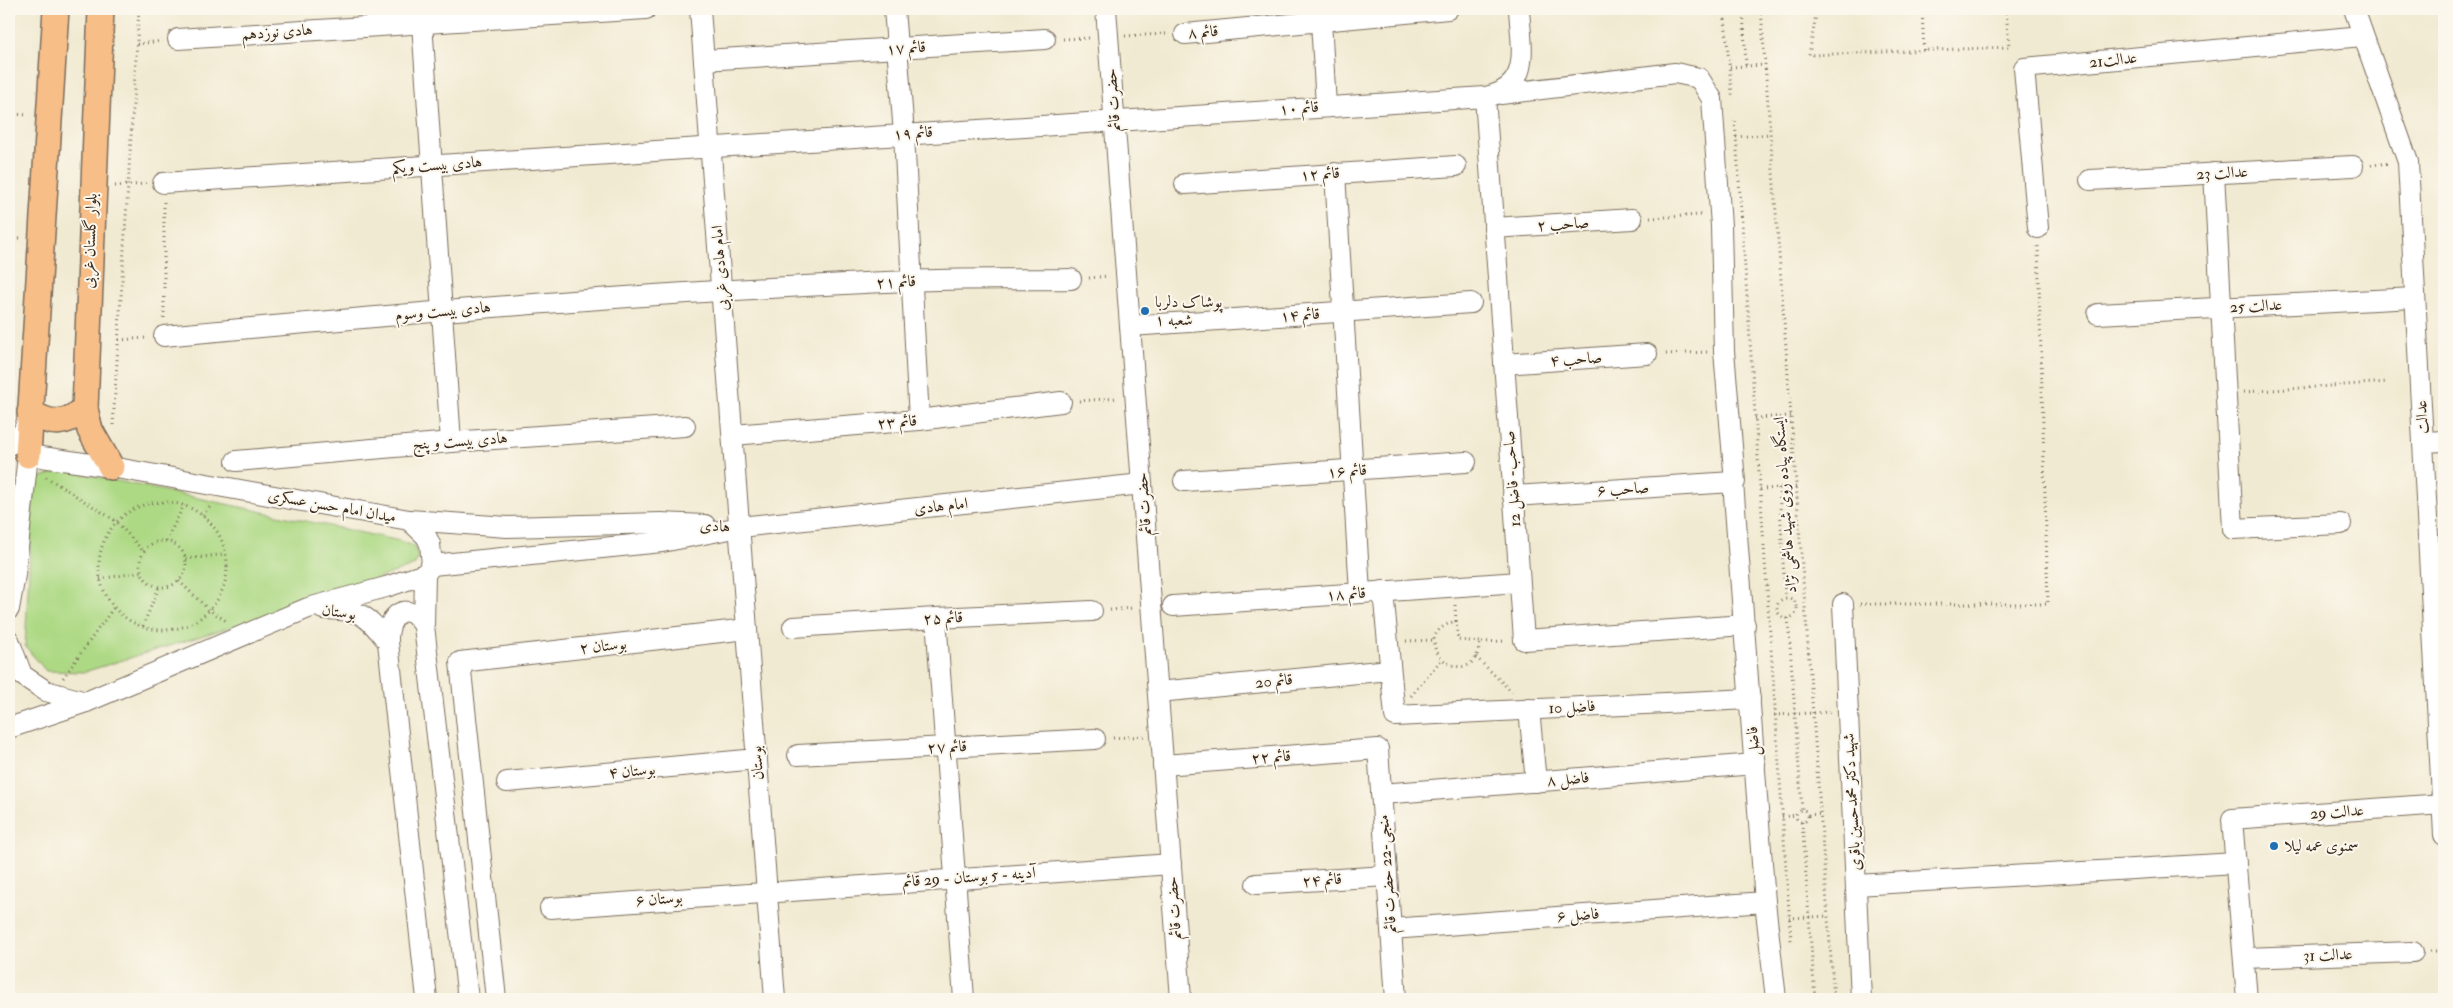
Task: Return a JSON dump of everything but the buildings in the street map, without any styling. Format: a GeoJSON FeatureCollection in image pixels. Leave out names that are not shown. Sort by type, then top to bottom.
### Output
{"type":"FeatureCollection","features":[{"type":"Feature","properties":{"kind":"main road"},"geometry":{"type":"LineString","coordinates":[[18,456],[30,412],[56,9]]}},
{"type":"Feature","properties":{"kind":"main road","name":"بلوار گلستان غربی"},"geometry":{"type":"LineString","coordinates":[[101,9],[92,188],[85,409],[90,430],[112,467]]}},
{"type":"Feature","properties":{"kind":"main road"},"geometry":{"type":"LineString","coordinates":[[30,412],[43,420],[58,422],[73,418],[85,409]]}},
{"type":"Feature","properties":{"kind":"street","name":"هادی نوزدهم"},"geometry":{"type":"LineString","coordinates":[[178,39],[646,9]]}},
{"type":"Feature","properties":{"kind":"street","name":"امام هادی غربی"},"geometry":{"type":"LineString","coordinates":[[700,9],[740,527]]}},
{"type":"Feature","properties":{"kind":"street"},"geometry":{"type":"LineString","coordinates":[[894,9],[904,134],[919,420]]}},
{"type":"Feature","properties":{"kind":"street","name":"حضرت قائم"},"geometry":{"type":"LineString","coordinates":[[1106,9],[1181,999]]}},
{"type":"Feature","properties":{"kind":"street","name":"قائم ۸"},"geometry":{"type":"LineString","coordinates":[[1185,34],[1448,9]]}},
{"type":"Feature","properties":{"kind":"street"},"geometry":{"type":"LineString","coordinates":[[1493,96],[1515,83],[1522,60],[1519,9]]}},
{"type":"Feature","properties":{"kind":"street","name":"عدالت"},"geometry":{"type":"LineString","coordinates":[[2354,9],[2408,162],[2423,442],[2437,571],[2444,835]]}},
{"type":"Feature","properties":{"kind":"street"},"geometry":{"type":"LineString","coordinates":[[1321,21],[1326,106]]}},
{"type":"Feature","properties":{"kind":"street"},"geometry":{"type":"LineString","coordinates":[[422,23],[451,442]]}},
{"type":"Feature","properties":{"kind":"street","name":"21عدالت"},"geometry":{"type":"LineString","coordinates":[[2038,228],[2024,68],[2362,36]]}},
{"type":"Feature","properties":{"kind":"street","name":"قائم ۱۷"},"geometry":{"type":"LineString","coordinates":[[704,60],[1045,39]]}},
{"type":"Feature","properties":{"kind":"street","name":"قائم ۱۰"},"geometry":{"type":"LineString","coordinates":[[1114,120],[1493,96],[1675,73],[1699,78],[1712,99],[1720,214]]}},
{"type":"Feature","properties":{"kind":"street","name":"صاحب- فاضل 12"},"geometry":{"type":"LineString","coordinates":[[1493,96],[1494,228],[1524,640]]}},
{"type":"Feature","properties":{"kind":"street","name":"قائم ۱۹"},"geometry":{"type":"LineString","coordinates":[[711,146],[1114,120]]}},
{"type":"Feature","properties":{"kind":"street","name":"هادی بیست ویکم"},"geometry":{"type":"LineString","coordinates":[[164,182],[711,146]]}},
{"type":"Feature","properties":{"kind":"street","name":"قائم ۱۲"},"geometry":{"type":"LineString","coordinates":[[1185,184],[1456,166]]}},
{"type":"Feature","properties":{"kind":"street","name":"عدالت 23"},"geometry":{"type":"LineString","coordinates":[[2090,180],[2353,166]]}},
{"type":"Feature","properties":{"kind":"street"},"geometry":{"type":"LineString","coordinates":[[1334,173],[1360,592]]}},
{"type":"Feature","properties":{"kind":"street"},"geometry":{"type":"LineString","coordinates":[[2214,173],[2233,530],[2341,524]]}},
{"type":"Feature","properties":{"kind":"street","name":"فاضل"},"geometry":{"type":"LineString","coordinates":[[1720,214],[1724,351],[1735,482],[1733,482],[1765,902],[1776,999]]}},
{"type":"Feature","properties":{"kind":"street","name":"صاحب ۲"},"geometry":{"type":"LineString","coordinates":[[1494,228],[1632,219]]}},
{"type":"Feature","properties":{"kind":"street","name":"قائم ۲۱"},"geometry":{"type":"LineString","coordinates":[[722,292],[912,280],[1071,279]]}},
{"type":"Feature","properties":{"kind":"street","name":"هادی بیست وسوم"},"geometry":{"type":"LineString","coordinates":[[164,336],[442,311],[722,292]]}},
{"type":"Feature","properties":{"kind":"street","name":"عدالت 25"},"geometry":{"type":"LineString","coordinates":[[2098,314],[2415,298]]}},
{"type":"Feature","properties":{"kind":"street","name":"قائم ۱۴"},"geometry":{"type":"LineString","coordinates":[[1130,326],[1471,303]]}},
{"type":"Feature","properties":{"kind":"street","name":"صاحب ۴"},"geometry":{"type":"LineString","coordinates":[[1504,364],[1648,354]]}},
{"type":"Feature","properties":{"kind":"street","name":"قائم ۲۳"},"geometry":{"type":"LineString","coordinates":[[733,435],[919,420],[1061,402]]}},
{"type":"Feature","properties":{"kind":"street","name":"هادی بیست و پنج"},"geometry":{"type":"LineString","coordinates":[[236,461],[451,442],[684,426]]}},
{"type":"Feature","properties":{"kind":"street"},"geometry":{"type":"LineString","coordinates":[[2423,442],[2444,441]]}},
{"type":"Feature","properties":{"kind":"street"},"geometry":{"type":"LineString","coordinates":[[9,609],[15,576],[18,456]]}},
{"type":"Feature","properties":{"kind":"street","name":"میدان امام حسن عسکری"},"geometry":{"type":"LineString","coordinates":[[18,456],[112,467],[409,520],[426,536],[430,544],[428,570]]}},
{"type":"Feature","properties":{"kind":"street","name":"قائم ۱۶"},"geometry":{"type":"LineString","coordinates":[[1184,481],[1466,462]]}},
{"type":"Feature","properties":{"kind":"street","name":"صاحب ۶"},"geometry":{"type":"LineString","coordinates":[[1513,496],[1733,482]]}},
{"type":"Feature","properties":{"kind":"street","name":"امام هادی"},"geometry":{"type":"LineString","coordinates":[[740,527],[1142,484]]}},
{"type":"Feature","properties":{"kind":"street"},"geometry":{"type":"LineString","coordinates":[[9,520],[15,576]]}},
{"type":"Feature","properties":{"kind":"street","name":"هادی"},"geometry":{"type":"LineString","coordinates":[[409,520],[507,527],[661,523],[740,527]]}},
{"type":"Feature","properties":{"kind":"street","name":"هادی"},"geometry":{"type":"LineString","coordinates":[[428,570],[662,542],[740,527]]}},
{"type":"Feature","properties":{"kind":"street","name":"بوستان"},"geometry":{"type":"LineString","coordinates":[[740,527],[775,999]]}},
{"type":"Feature","properties":{"kind":"street"},"geometry":{"type":"LineString","coordinates":[[9,728],[86,702],[308,608],[386,588],[428,570],[424,626],[468,999]]}},
{"type":"Feature","properties":{"kind":"street","name":"قائم ۱۸"},"geometry":{"type":"LineString","coordinates":[[1173,606],[1519,582]]}},
{"type":"Feature","properties":{"kind":"street"},"geometry":{"type":"LineString","coordinates":[[1383,591],[1395,716]]}},
{"type":"Feature","properties":{"kind":"street","name":"شهید دکتر محمدحسین باقری"},"geometry":{"type":"LineString","coordinates":[[1842,604],[1861,999]]}},
{"type":"Feature","properties":{"kind":"street","name":"بوستان"},"geometry":{"type":"LineString","coordinates":[[308,608],[345,610],[368,617],[388,642]]}},
{"type":"Feature","properties":{"kind":"street","name":"قائم ۲۵"},"geometry":{"type":"LineString","coordinates":[[793,627],[1092,611]]}},
{"type":"Feature","properties":{"kind":"street"},"geometry":{"type":"LineString","coordinates":[[424,626],[418,616],[409,612],[399,613],[390,620],[387,630],[427,999]]}},
{"type":"Feature","properties":{"kind":"street"},"geometry":{"type":"LineString","coordinates":[[936,618],[964,999]]}},
{"type":"Feature","properties":{"kind":"street"},"geometry":{"type":"LineString","coordinates":[[1524,640],[1745,625]]}},
{"type":"Feature","properties":{"kind":"street","name":"بوستان ۲"},"geometry":{"type":"LineString","coordinates":[[496,999],[460,662],[747,630]]}},
{"type":"Feature","properties":{"kind":"street"},"geometry":{"type":"LineString","coordinates":[[9,640],[22,674],[46,691],[86,702]]}},
{"type":"Feature","properties":{"kind":"street","name":"قائم 20"},"geometry":{"type":"LineString","coordinates":[[1158,692],[1390,670]]}},
{"type":"Feature","properties":{"kind":"street","name":"فاضل 10"},"geometry":{"type":"LineString","coordinates":[[1395,716],[1750,699]]}},
{"type":"Feature","properties":{"kind":"street"},"geometry":{"type":"LineString","coordinates":[[1530,709],[1536,782]]}},
{"type":"Feature","properties":{"kind":"street","name":"قائم ۲۷"},"geometry":{"type":"LineString","coordinates":[[798,755],[1095,739]]}},
{"type":"Feature","properties":{"kind":"street","name":"قائم ۲۲"},"geometry":{"type":"LineString","coordinates":[[1164,765],[1378,749]]}},
{"type":"Feature","properties":{"kind":"street","name":"منجی-22 حضرت قائم"},"geometry":{"type":"LineString","coordinates":[[1378,749],[1396,999]]}},
{"type":"Feature","properties":{"kind":"street","name":"بوستان ۴"},"geometry":{"type":"LineString","coordinates":[[507,782],[757,759]]}},
{"type":"Feature","properties":{"kind":"street","name":"فاضل ۸"},"geometry":{"type":"LineString","coordinates":[[1381,794],[1755,764]]}},
{"type":"Feature","properties":{"kind":"street","name":"عدالت 29"},"geometry":{"type":"LineString","coordinates":[[2236,863],[2232,819],[2442,804]]}},
{"type":"Feature","properties":{"kind":"street"},"geometry":{"type":"LineString","coordinates":[[1856,886],[2236,863],[2247,999]]}},
{"type":"Feature","properties":{"kind":"street","name":"آدینه - 5 بوستان - 29 قائم"},"geometry":{"type":"LineString","coordinates":[[767,891],[1171,864]]}},
{"type":"Feature","properties":{"kind":"street","name":"قائم ۲۴"},"geometry":{"type":"LineString","coordinates":[[1256,884],[1387,876]]}},
{"type":"Feature","properties":{"kind":"street","name":"بوستان ۶"},"geometry":{"type":"LineString","coordinates":[[550,908],[767,891]]}},
{"type":"Feature","properties":{"kind":"street","name":"فاضل ۶"},"geometry":{"type":"LineString","coordinates":[[1391,928],[1765,902]]}},
{"type":"Feature","properties":{"kind":"street","name":"عدالت 31"},"geometry":{"type":"LineString","coordinates":[[2244,958],[2413,952]]}},
{"type":"Feature","properties":{"kind":"path"},"geometry":{"type":"LineString","coordinates":[[113,425],[139,9]]}},
{"type":"Feature","properties":{"kind":"path"},"geometry":{"type":"LineString","coordinates":[[1724,9],[1733,102]]}},
{"type":"Feature","properties":{"kind":"path"},"geometry":{"type":"LineString","coordinates":[[1743,9],[1746,66]]}},
{"type":"Feature","properties":{"kind":"path","name":"ایستگاه پیاده روی شهید هاشمی نژاد"},"geometry":{"type":"LineString","coordinates":[[1761,9],[1834,999]]}},
{"type":"Feature","properties":{"kind":"path"},"geometry":{"type":"LineString","coordinates":[[1817,9],[1809,55],[1924,52],[2009,47],[2006,9]]}},
{"type":"Feature","properties":{"kind":"path"},"geometry":{"type":"LineString","coordinates":[[1922,9],[1924,52]]}},
{"type":"Feature","properties":{"kind":"path","name":"قائم ۸"},"geometry":{"type":"LineString","coordinates":[[1108,37],[1185,34]]}},
{"type":"Feature","properties":{"kind":"path"},"geometry":{"type":"LineString","coordinates":[[1045,39],[1108,37]]}},
{"type":"Feature","properties":{"kind":"path"},"geometry":{"type":"LineString","coordinates":[[1730,67],[1765,65]]}},
{"type":"Feature","properties":{"kind":"path","name":"ایستگاه پیاده روی شهید هاشمی نژاد"},"geometry":{"type":"LineString","coordinates":[[1734,120],[1791,945]]}},
{"type":"Feature","properties":{"kind":"path"},"geometry":{"type":"LineString","coordinates":[[1736,137],[1770,134]]}},
{"type":"Feature","properties":{"kind":"path"},"geometry":{"type":"LineString","coordinates":[[2353,166],[2408,162]]}},
{"type":"Feature","properties":{"kind":"path"},"geometry":{"type":"LineString","coordinates":[[92,188],[164,182],[164,336],[119,340]]}},
{"type":"Feature","properties":{"kind":"path"},"geometry":{"type":"LineString","coordinates":[[1632,219],[1720,214]]}},
{"type":"Feature","properties":{"kind":"path"},"geometry":{"type":"LineString","coordinates":[[1842,604],[2048,604],[2038,228]]}},
{"type":"Feature","properties":{"kind":"path"},"geometry":{"type":"LineString","coordinates":[[1071,279],[1126,275]]}},
{"type":"Feature","properties":{"kind":"path"},"geometry":{"type":"LineString","coordinates":[[1648,354],[1724,351]]}},
{"type":"Feature","properties":{"kind":"path"},"geometry":{"type":"LineString","coordinates":[[2226,394],[2388,382]]}},
{"type":"Feature","properties":{"kind":"path"},"geometry":{"type":"LineString","coordinates":[[1061,402],[1135,396]]}},
{"type":"Feature","properties":{"kind":"path"},"geometry":{"type":"LineString","coordinates":[[1755,418],[1791,416]]}},
{"type":"Feature","properties":{"kind":"path"},"geometry":{"type":"LineString","coordinates":[[18,456],[116,521],[144,552]]}},
{"type":"Feature","properties":{"kind":"path"},"geometry":{"type":"LineString","coordinates":[[1760,489],[1796,487]]}},
{"type":"Feature","properties":{"kind":"path"},"geometry":{"type":"LineString","coordinates":[[1779,488],[1786,597]]}},
{"type":"Feature","properties":{"kind":"path"},"geometry":{"type":"LineString","coordinates":[[158,502],[184,506],[202,515],[213,526],[226,554],[227,569],[224,584],[218,598],[209,610],[187,625],[161,630],[143,626],[123,616],[105,594],[98,564],[101,548],[107,534],[116,521],[128,511],[142,505],[158,502]]}},
{"type":"Feature","properties":{"kind":"path"},"geometry":{"type":"LineString","coordinates":[[166,541],[184,506]]}},
{"type":"Feature","properties":{"kind":"path"},"geometry":{"type":"LineString","coordinates":[[166,541],[175,544],[182,551],[186,559],[184,575],[173,585],[159,587],[145,579],[141,572],[141,558],[149,546],[166,541]]}},
{"type":"Feature","properties":{"kind":"path"},"geometry":{"type":"LineString","coordinates":[[186,559],[226,554]]}},
{"type":"Feature","properties":{"kind":"path"},"geometry":{"type":"LineString","coordinates":[[100,579],[141,572]]}},
{"type":"Feature","properties":{"kind":"path"},"geometry":{"type":"LineString","coordinates":[[179,581],[209,610]]}},
{"type":"Feature","properties":{"kind":"path"},"geometry":{"type":"LineString","coordinates":[[1454,586],[1458,640],[1480,642],[1524,640]]}},
{"type":"Feature","properties":{"kind":"path"},"geometry":{"type":"LineString","coordinates":[[143,626],[159,587]]}},
{"type":"Feature","properties":{"kind":"path"},"geometry":{"type":"LineString","coordinates":[[1786,597],[1795,601],[1797,606],[1793,616],[1788,618],[1778,614],[1776,609],[1777,604],[1786,597]]}},
{"type":"Feature","properties":{"kind":"path"},"geometry":{"type":"LineString","coordinates":[[1797,606],[1805,605]]}},
{"type":"Feature","properties":{"kind":"path"},"geometry":{"type":"LineString","coordinates":[[53,693],[114,607]]}},
{"type":"Feature","properties":{"kind":"path"},"geometry":{"type":"LineString","coordinates":[[1092,611],[1151,607]]}},
{"type":"Feature","properties":{"kind":"path"},"geometry":{"type":"LineString","coordinates":[[1768,609],[1776,609]]}},
{"type":"Feature","properties":{"kind":"path"},"geometry":{"type":"LineString","coordinates":[[1788,618],[1802,810]]}},
{"type":"Feature","properties":{"kind":"path"},"geometry":{"type":"LineString","coordinates":[[1456,621],[1447,624],[1439,630],[1435,640],[1435,647],[1441,660],[1459,667],[1469,664],[1476,657],[1480,642]]}},
{"type":"Feature","properties":{"kind":"path"},"geometry":{"type":"LineString","coordinates":[[1388,641],[1435,640]]}},
{"type":"Feature","properties":{"kind":"path"},"geometry":{"type":"LineString","coordinates":[[1476,657],[1530,709]]}},
{"type":"Feature","properties":{"kind":"path"},"geometry":{"type":"LineString","coordinates":[[1395,716],[1441,660]]}},
{"type":"Feature","properties":{"kind":"path"},"geometry":{"type":"LineString","coordinates":[[1774,715],[1848,710]]}},
{"type":"Feature","properties":{"kind":"path"},"geometry":{"type":"LineString","coordinates":[[1095,739],[1161,735]]}},
{"type":"Feature","properties":{"kind":"path"},"geometry":{"type":"LineString","coordinates":[[1802,810],[1806,810],[1808,815]]}},
{"type":"Feature","properties":{"kind":"path"},"geometry":{"type":"LineString","coordinates":[[1782,817],[1796,815],[1798,811],[1802,810]]}},
{"type":"Feature","properties":{"kind":"path"},"geometry":{"type":"LineString","coordinates":[[1808,815],[1821,814]]}},
{"type":"Feature","properties":{"kind":"path"},"geometry":{"type":"LineString","coordinates":[[1796,815],[1802,822],[1815,999]]}},
{"type":"Feature","properties":{"kind":"path"},"geometry":{"type":"LineString","coordinates":[[1802,822],[1806,820],[1808,815]]}},
{"type":"Feature","properties":{"kind":"path"},"geometry":{"type":"LineString","coordinates":[[1789,918],[1828,916]]}},
{"type":"Feature","properties":{"kind":"green space"},"geometry":{"type":"Polygon","coordinates":[[[66,470],[400,541],[414,546],[418,556],[415,565],[306,604],[84,672],[46,671],[25,646],[34,479],[66,470]]]}},
{"type":"Feature","properties":{"kind":"place","name":"پوشاک دلربا شعبه ۱"},"geometry":{"type":"Point","coordinates":[1145,311]}},
{"type":"Feature","properties":{"kind":"place","name":"سمنوی عمه لیلا"},"geometry":{"type":"Point","coordinates":[2274,846]}}]}
